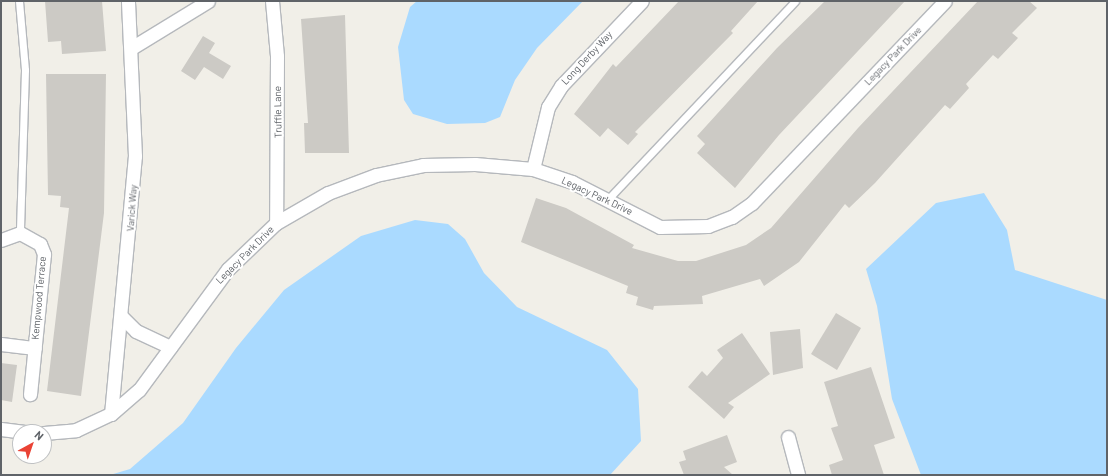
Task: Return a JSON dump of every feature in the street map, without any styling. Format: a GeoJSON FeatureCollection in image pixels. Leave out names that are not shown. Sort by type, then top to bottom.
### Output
{"type":"FeatureCollection","features":[{"type":"Feature","properties":{"kind":"street","name":"Varick Way"},"geometry":{"type":"LineString","coordinates":[[111,414],[122,316],[135,156],[133,47],[128,1]]}},
{"type":"Feature","properties":{"kind":"street"},"geometry":{"type":"LineString","coordinates":[[133,47],[208,1]]}},
{"type":"Feature","properties":{"kind":"street","name":"Truffle Lane"},"geometry":{"type":"LineString","coordinates":[[272,1],[277,56],[276,223]]}},
{"type":"Feature","properties":{"kind":"street","name":"Long Derby Way"},"geometry":{"type":"LineString","coordinates":[[533,169],[548,107],[561,86],[642,1]]}},
{"type":"Feature","properties":{"kind":"street","name":"Legacy Park Drive"},"geometry":{"type":"LineString","coordinates":[[52,432],[76,430],[111,414],[139,390],[228,269],[276,223],[328,193],[376,175],[424,165],[475,164],[533,169],[608,199],[660,227],[708,226],[732,217],[752,203],[945,1]]}},
{"type":"Feature","properties":{"kind":"street"},"geometry":{"type":"LineString","coordinates":[[1,240],[20,233]]}},
{"type":"Feature","properties":{"kind":"street","name":"Kempwood Terrace"},"geometry":{"type":"LineString","coordinates":[[20,233],[40,244],[44,254],[30,394]]}},
{"type":"Feature","properties":{"kind":"street"},"geometry":{"type":"LineString","coordinates":[[122,316],[136,331],[170,347]]}},
{"type":"Feature","properties":{"kind":"street","name":"Kempwood Terrace"},"geometry":{"type":"LineString","coordinates":[[1,344],[34,348]]}},
{"type":"Feature","properties":{"kind":"street"},"geometry":{"type":"LineString","coordinates":[[1,429],[12,430]]}},
{"type":"Feature","properties":{"kind":"street"},"geometry":{"type":"LineString","coordinates":[[788,437],[798,475]]}},
{"type":"Feature","properties":{"kind":"lane"},"geometry":{"type":"LineString","coordinates":[[19,1],[25,70],[20,233]]}},
{"type":"Feature","properties":{"kind":"lane"},"geometry":{"type":"LineString","coordinates":[[608,199],[795,1]]}},
{"type":"Feature","properties":{"kind":"water"},"geometry":{"type":"Polygon","coordinates":[[[417,1],[583,1],[537,48],[515,80],[500,117],[485,123],[447,124],[413,114],[404,100],[398,47],[410,7],[417,1]]]}},
{"type":"Feature","properties":{"kind":"water"},"geometry":{"type":"Polygon","coordinates":[[[984,193],[1007,230],[1015,270],[1107,300],[1107,475],[921,475],[892,399],[877,306],[866,269],[936,203],[984,193]]]}},
{"type":"Feature","properties":{"kind":"water"},"geometry":{"type":"Polygon","coordinates":[[[415,220],[448,224],[465,239],[484,273],[517,307],[607,350],[638,389],[641,441],[610,475],[110,475],[130,469],[183,423],[236,348],[284,290],[361,236],[415,220]]]}},
{"type":"Feature","properties":{"kind":"building"},"geometry":{"type":"Polygon","coordinates":[[[45,1],[102,1],[106,51],[62,54],[61,41],[48,42],[45,1]]]}},
{"type":"Feature","properties":{"kind":"building"},"geometry":{"type":"Polygon","coordinates":[[[679,1],[758,1],[731,31],[733,33],[635,132],[638,134],[628,145],[608,128],[600,137],[574,114],[613,64],[616,67],[679,1]]]}},
{"type":"Feature","properties":{"kind":"building"},"geometry":{"type":"Polygon","coordinates":[[[825,1],[905,1],[779,135],[735,188],[697,153],[705,144],[697,136],[777,48],[825,1]]]}},
{"type":"Feature","properties":{"kind":"building"},"geometry":{"type":"Polygon","coordinates":[[[978,1],[1029,1],[1037,8],[1012,33],[1018,38],[998,59],[993,55],[966,84],[969,88],[950,109],[945,105],[875,183],[849,208],[845,204],[799,262],[764,286],[760,279],[702,296],[703,304],[654,306],[653,310],[636,305],[638,297],[626,293],[628,286],[521,242],[536,198],[566,208],[634,245],[632,248],[678,261],[696,261],[746,245],[771,228],[858,128],[978,1]]]}},
{"type":"Feature","properties":{"kind":"building"},"geometry":{"type":"Polygon","coordinates":[[[345,15],[349,153],[305,153],[304,123],[308,123],[301,19],[345,15]]]}},
{"type":"Feature","properties":{"kind":"building"},"geometry":{"type":"Polygon","coordinates":[[[203,36],[215,43],[209,53],[231,66],[223,79],[204,67],[195,80],[181,71],[203,36]]]}},
{"type":"Feature","properties":{"kind":"building"},"geometry":{"type":"Polygon","coordinates":[[[46,74],[106,74],[104,213],[81,396],[47,391],[69,208],[60,207],[61,196],[48,195],[46,74]]]}},
{"type":"Feature","properties":{"kind":"building"},"geometry":{"type":"Polygon","coordinates":[[[836,313],[861,328],[837,370],[811,354],[836,313]]]}},
{"type":"Feature","properties":{"kind":"building"},"geometry":{"type":"Polygon","coordinates":[[[800,329],[803,368],[773,375],[770,332],[800,329]]]}},
{"type":"Feature","properties":{"kind":"building"},"geometry":{"type":"Polygon","coordinates":[[[742,333],[770,374],[728,403],[734,407],[724,419],[688,387],[702,371],[707,376],[723,358],[717,350],[742,333]]]}},
{"type":"Feature","properties":{"kind":"building"},"geometry":{"type":"Polygon","coordinates":[[[1,363],[17,365],[12,402],[1,400],[1,363]]]}},
{"type":"Feature","properties":{"kind":"building"},"geometry":{"type":"Polygon","coordinates":[[[871,367],[895,438],[874,445],[884,475],[832,475],[829,465],[843,460],[831,428],[838,426],[824,382],[871,367]]]}},
{"type":"Feature","properties":{"kind":"building"},"geometry":{"type":"Polygon","coordinates":[[[727,435],[737,462],[724,467],[733,475],[684,475],[679,462],[686,460],[683,451],[727,435]]]}}]}
